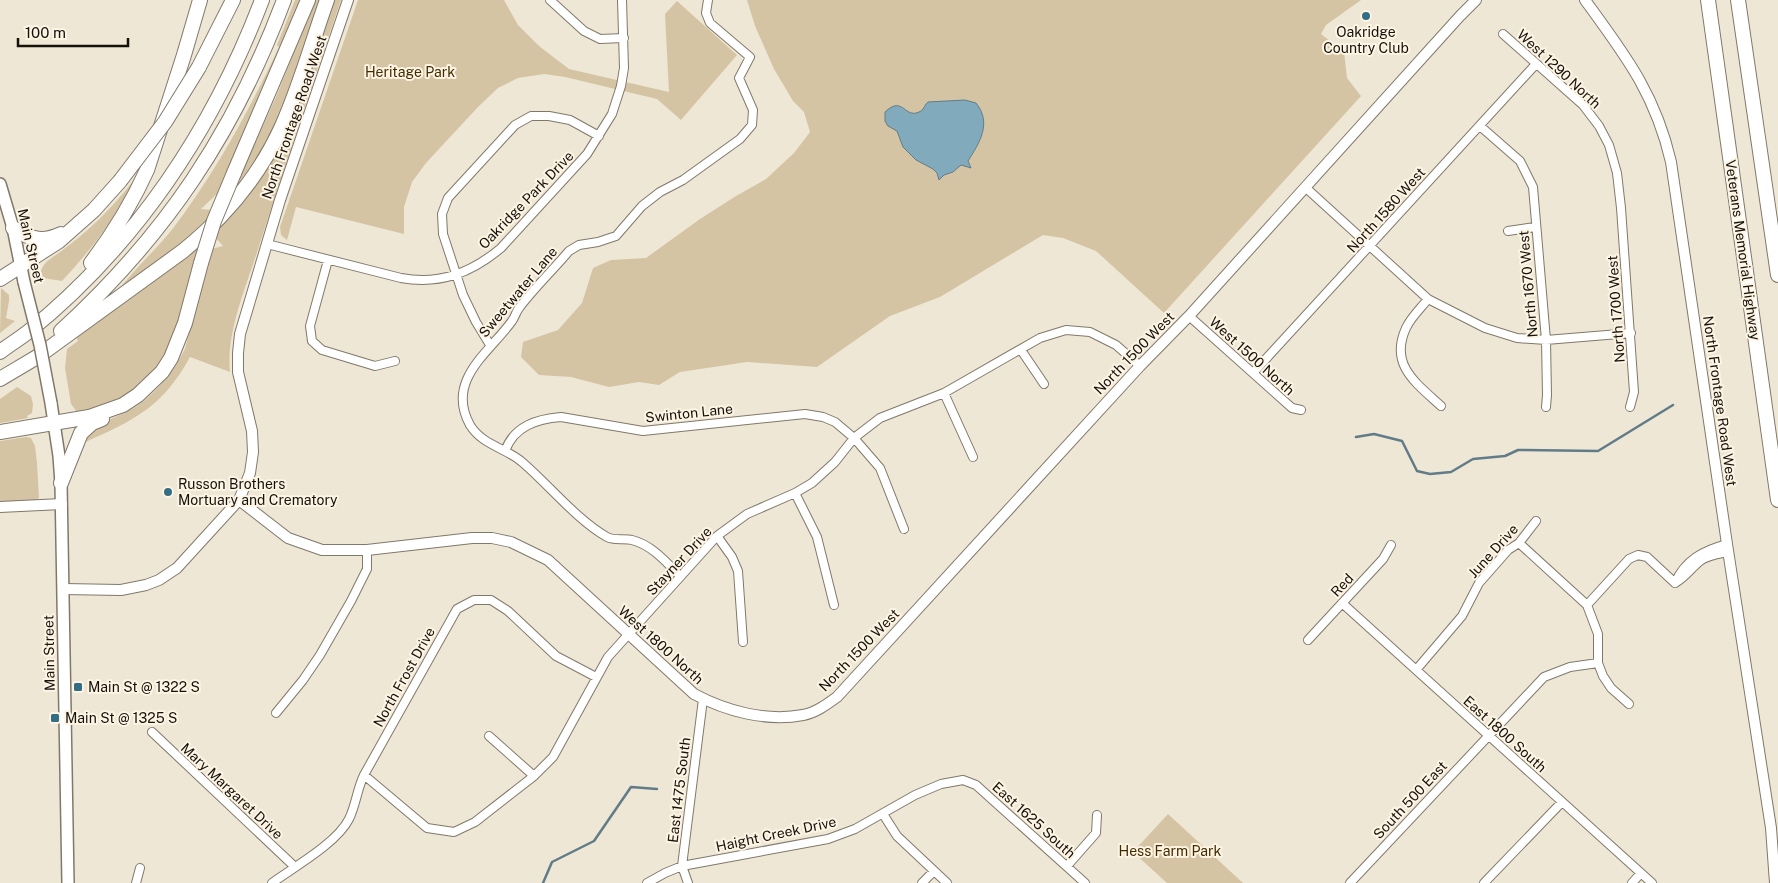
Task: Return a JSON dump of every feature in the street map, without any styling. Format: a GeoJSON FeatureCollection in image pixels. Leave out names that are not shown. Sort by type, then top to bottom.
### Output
{"type":"FeatureCollection","features":[{"type":"Feature","properties":{"kind":"highway"},"geometry":{"type":"LineString","coordinates":[[1,352],[17,334],[65,291],[90,264],[135,195],[155,146],[200,0]]}},
{"type":"Feature","properties":{"kind":"highway"},"geometry":{"type":"LineString","coordinates":[[1,352],[28,333],[122,242],[179,167],[211,113],[246,41],[262,0]]}},
{"type":"Feature","properties":{"kind":"highway"},"geometry":{"type":"LineString","coordinates":[[1,379],[52,338],[90,304],[146,243],[182,197],[210,154],[247,87],[265,50],[284,0]]}},
{"type":"Feature","properties":{"kind":"highway"},"geometry":{"type":"LineString","coordinates":[[0,432],[89,417],[118,407],[138,395],[151,383],[170,358],[185,323],[214,222],[308,0]]}},
{"type":"Feature","properties":{"kind":"highway"},"geometry":{"type":"LineString","coordinates":[[1,379],[37,357],[183,251],[232,205],[261,166],[282,126],[327,0]]}},
{"type":"Feature","properties":{"kind":"highway","name":"Veterans Memorial Highway"},"geometry":{"type":"LineString","coordinates":[[1708,0],[1778,500]]}},
{"type":"Feature","properties":{"kind":"highway"},"geometry":{"type":"LineString","coordinates":[[1738,0],[1778,275]]}},
{"type":"Feature","properties":{"kind":"highway"},"geometry":{"type":"LineString","coordinates":[[0,279],[59,241],[94,210],[120,181],[164,122],[199,66],[232,1]]}},
{"type":"Feature","properties":{"kind":"highway"},"geometry":{"type":"LineString","coordinates":[[13,228],[24,235],[37,239],[50,239],[75,227]]}},
{"type":"Feature","properties":{"kind":"highway"},"geometry":{"type":"LineString","coordinates":[[61,483],[81,433],[92,423],[110,415],[118,407]]}},
{"type":"Feature","properties":{"kind":"main road","name":"Main Street"},"geometry":{"type":"LineString","coordinates":[[0,184],[13,228],[40,345],[54,422],[61,483],[68,883]]}},
{"type":"Feature","properties":{"kind":"street","name":"North Frontage Road West"},"geometry":{"type":"LineString","coordinates":[[239,500],[250,472],[253,452],[252,431],[238,372],[240,334],[280,200],[348,0]]}},
{"type":"Feature","properties":{"kind":"street"},"geometry":{"type":"LineString","coordinates":[[550,0],[584,31],[600,39],[624,38]]}},
{"type":"Feature","properties":{"kind":"street","name":"Oakridge Park Drive"},"geometry":{"type":"LineString","coordinates":[[267,244],[419,281],[439,279],[457,274],[486,260],[501,248],[587,154],[612,114],[624,68],[622,0]]}},
{"type":"Feature","properties":{"kind":"street","name":"Sweetwater Lane"},"geometry":{"type":"LineString","coordinates":[[680,576],[646,545],[629,539],[609,539],[593,528],[520,460],[489,444],[471,426],[465,413],[463,392],[478,359],[512,321],[518,309],[569,251],[579,245],[598,242],[616,236],[642,206],[660,192],[684,180],[740,139],[752,126],[753,110],[739,78],[750,57],[712,26],[707,19],[708,0]]}},
{"type":"Feature","properties":{"kind":"street","name":"North 1500 West"},"geometry":{"type":"LineString","coordinates":[[804,715],[822,708],[837,697],[1140,366],[1189,316],[1476,0]]}},
{"type":"Feature","properties":{"kind":"street","name":"North Frontage Road West"},"geometry":{"type":"LineString","coordinates":[[1585,0],[1636,72],[1651,100],[1663,130],[1674,177],[1771,828],[1775,883]]}},
{"type":"Feature","properties":{"kind":"street","name":"West 1290 North"},"geometry":{"type":"LineString","coordinates":[[1503,34],[1583,105],[1599,126],[1608,145],[1617,173],[1621,208]]}},
{"type":"Feature","properties":{"kind":"street","name":"North 1580 West"},"geometry":{"type":"LineString","coordinates":[[1253,373],[1536,64]]}},
{"type":"Feature","properties":{"kind":"street"},"geometry":{"type":"LineString","coordinates":[[490,345],[471,312],[460,287],[443,234],[442,214],[448,198],[515,125],[531,116],[550,116],[570,120],[599,136]]}},
{"type":"Feature","properties":{"kind":"street","name":"North 1670 West"},"geometry":{"type":"LineString","coordinates":[[1480,126],[1520,161],[1533,187],[1546,340],[1546,407]]}},
{"type":"Feature","properties":{"kind":"street"},"geometry":{"type":"LineString","coordinates":[[1305,187],[1428,299],[1485,328],[1516,338],[1546,340],[1631,333]]}},
{"type":"Feature","properties":{"kind":"street","name":"North 1700 West"},"geometry":{"type":"LineString","coordinates":[[1621,208],[1634,392],[1630,407]]}},
{"type":"Feature","properties":{"kind":"street"},"geometry":{"type":"LineString","coordinates":[[1508,231],[1535,227]]}},
{"type":"Feature","properties":{"kind":"street"},"geometry":{"type":"LineString","coordinates":[[328,260],[310,326],[312,341],[322,350],[375,366],[395,361]]}},
{"type":"Feature","properties":{"kind":"street"},"geometry":{"type":"LineString","coordinates":[[1428,299],[1407,326],[1400,346],[1403,366],[1415,382],[1441,406]]}},
{"type":"Feature","properties":{"kind":"street","name":"West 1500 North"},"geometry":{"type":"LineString","coordinates":[[1189,316],[1292,408],[1301,410]]}},
{"type":"Feature","properties":{"kind":"street","name":"Stayner Drive"},"geometry":{"type":"LineString","coordinates":[[364,774],[427,828],[454,832],[476,822],[534,776],[553,757],[608,656],[717,536],[747,514],[795,493],[812,483],[826,471],[854,438],[880,418],[944,393],[1040,338],[1066,330],[1090,332],[1116,345],[1140,366]]}},
{"type":"Feature","properties":{"kind":"street"},"geometry":{"type":"LineString","coordinates":[[1021,350],[1044,384]]}},
{"type":"Feature","properties":{"kind":"street"},"geometry":{"type":"LineString","coordinates":[[944,393],[973,457]]}},
{"type":"Feature","properties":{"kind":"street","name":"Swinton Lane"},"geometry":{"type":"LineString","coordinates":[[505,451],[513,435],[523,427],[542,420],[561,417],[643,431],[805,414],[823,417],[835,422],[854,438],[880,468],[904,530]]}},
{"type":"Feature","properties":{"kind":"street"},"geometry":{"type":"LineString","coordinates":[[795,493],[817,537],[834,605]]}},
{"type":"Feature","properties":{"kind":"street"},"geometry":{"type":"LineString","coordinates":[[63,589],[121,590],[146,585],[159,580],[181,563],[239,500]]}},
{"type":"Feature","properties":{"kind":"street","name":"West 1800 North"},"geometry":{"type":"LineString","coordinates":[[239,500],[288,538],[322,550],[367,550],[472,538],[492,538],[511,542],[548,560],[694,694],[703,699],[750,715],[778,717],[804,715]]}},
{"type":"Feature","properties":{"kind":"street"},"geometry":{"type":"LineString","coordinates":[[0,507],[62,504]]}},
{"type":"Feature","properties":{"kind":"street","name":"June Drive"},"geometry":{"type":"LineString","coordinates":[[1416,670],[1462,616],[1479,583],[1508,550],[1520,543],[1536,521]]}},
{"type":"Feature","properties":{"kind":"street"},"geometry":{"type":"LineString","coordinates":[[717,536],[726,547],[738,571],[743,642]]}},
{"type":"Feature","properties":{"kind":"street"},"geometry":{"type":"LineString","coordinates":[[1520,543],[1587,605],[1598,634],[1598,663],[1603,676],[1611,688],[1629,704]]}},
{"type":"Feature","properties":{"kind":"street","name":"Red"},"geometry":{"type":"LineString","coordinates":[[1308,640],[1383,559],[1391,545]]}},
{"type":"Feature","properties":{"kind":"street"},"geometry":{"type":"LineString","coordinates":[[1587,605],[1629,559],[1638,555],[1647,557],[1675,583],[1684,578],[1701,560],[1728,548]]}},
{"type":"Feature","properties":{"kind":"street"},"geometry":{"type":"LineString","coordinates":[[276,713],[303,680],[320,655],[352,601],[367,569],[367,550]]}},
{"type":"Feature","properties":{"kind":"street","name":"North Frost Drive"},"geometry":{"type":"LineString","coordinates":[[272,883],[329,843],[343,829],[350,818],[364,774],[457,610],[474,600],[492,600],[508,611],[556,656],[596,678]]}},
{"type":"Feature","properties":{"kind":"street","name":"East 1800 South"},"geometry":{"type":"LineString","coordinates":[[1342,603],[1652,883]]}},
{"type":"Feature","properties":{"kind":"street","name":"South 500 East"},"geometry":{"type":"LineString","coordinates":[[1350,883],[1544,677],[1570,666],[1598,663]]}},
{"type":"Feature","properties":{"kind":"street","name":"East 1475 South"},"geometry":{"type":"LineString","coordinates":[[688,883],[682,866],[703,699]]}},
{"type":"Feature","properties":{"kind":"street","name":"Mary Margaret Drive"},"geometry":{"type":"LineString","coordinates":[[152,732],[295,867]]}},
{"type":"Feature","properties":{"kind":"street"},"geometry":{"type":"LineString","coordinates":[[489,736],[534,776]]}},
{"type":"Feature","properties":{"kind":"street","name":"Haight Creek Drive"},"geometry":{"type":"LineString","coordinates":[[647,883],[664,873],[682,866],[828,838],[855,830],[915,795],[941,784],[963,780]]}},
{"type":"Feature","properties":{"kind":"street","name":"East 1625 South"},"geometry":{"type":"LineString","coordinates":[[963,780],[976,785],[1085,883]]}},
{"type":"Feature","properties":{"kind":"street"},"geometry":{"type":"LineString","coordinates":[[1484,883],[1562,802]]}},
{"type":"Feature","properties":{"kind":"street"},"geometry":{"type":"LineString","coordinates":[[883,814],[897,836],[947,883]]}},
{"type":"Feature","properties":{"kind":"street"},"geometry":{"type":"LineString","coordinates":[[1066,866],[1096,833],[1097,815]]}},
{"type":"Feature","properties":{"kind":"street"},"geometry":{"type":"LineString","coordinates":[[136,883],[140,868]]}},
{"type":"Feature","properties":{"kind":"street"},"geometry":{"type":"LineString","coordinates":[[922,883],[934,871]]}},
{"type":"Feature","properties":{"kind":"street"},"geometry":{"type":"LineString","coordinates":[[1632,883],[1641,874]]}},
{"type":"Feature","properties":{"kind":"green space"},"geometry":{"type":"Polygon","coordinates":[[[295,0],[304,0],[220,191],[201,209],[213,210],[209,221],[116,293],[174,227],[218,162],[244,117],[279,47],[277,45],[295,0]]]}},
{"type":"Feature","properties":{"kind":"green space"},"geometry":{"type":"Polygon","coordinates":[[[315,0],[322,0],[278,122],[250,171],[233,193],[276,97],[315,0]]]}},
{"type":"Feature","properties":{"kind":"green space"},"geometry":{"type":"Polygon","coordinates":[[[333,0],[341,0],[238,308],[231,341],[230,372],[190,357],[169,388],[145,411],[83,443],[87,436],[99,425],[137,406],[152,394],[170,373],[185,349],[211,249],[223,246],[215,237],[220,226],[236,209],[333,0]]]}},
{"type":"Feature","properties":{"kind":"green space","name":"Heritage Park"},"geometry":{"type":"Polygon","coordinates":[[[358,0],[504,0],[518,25],[539,46],[569,69],[669,92],[665,14],[677,1],[737,55],[681,120],[657,99],[565,77],[544,74],[518,78],[498,88],[478,107],[426,163],[412,182],[404,207],[404,234],[296,207],[287,240],[281,235],[280,227],[358,0]]]}},
{"type":"Feature","properties":{"kind":"green space"},"geometry":{"type":"Polygon","coordinates":[[[747,0],[1361,0],[1326,25],[1321,34],[1344,52],[1347,78],[1361,96],[1164,313],[1096,251],[1063,238],[1043,235],[940,297],[890,316],[817,367],[747,362],[680,372],[659,385],[639,382],[609,387],[571,377],[539,375],[521,357],[523,342],[558,330],[582,303],[593,268],[611,260],[646,258],[700,219],[766,179],[794,153],[810,132],[804,112],[793,101],[774,69],[755,26],[747,0]]]}},
{"type":"Feature","properties":{"kind":"green space"},"geometry":{"type":"Polygon","coordinates":[[[133,181],[127,196],[111,221],[93,246],[62,281],[43,278],[41,271],[46,262],[90,228],[117,201],[133,181]]]}},
{"type":"Feature","properties":{"kind":"green space"},"geometry":{"type":"Polygon","coordinates":[[[195,249],[198,251],[179,323],[170,345],[158,365],[143,382],[124,397],[97,410],[77,412],[71,404],[65,368],[67,349],[78,341],[76,337],[195,249]]]}},
{"type":"Feature","properties":{"kind":"green space"},"geometry":{"type":"Polygon","coordinates":[[[1,288],[9,295],[6,318],[15,321],[0,333],[1,288]]]}},
{"type":"Feature","properties":{"kind":"green space"},"geometry":{"type":"Polygon","coordinates":[[[17,387],[31,396],[33,404],[32,413],[27,416],[28,418],[0,423],[0,399],[17,387]]]}},
{"type":"Feature","properties":{"kind":"green space"},"geometry":{"type":"Polygon","coordinates":[[[31,438],[35,446],[39,498],[34,501],[0,503],[0,441],[31,438]]]}},
{"type":"Feature","properties":{"kind":"green space","name":"Hess Farm Park"},"geometry":{"type":"Polygon","coordinates":[[[1168,814],[1243,883],[1167,883],[1133,852],[1168,814]]]}},
{"type":"Feature","properties":{"kind":"water"},"geometry":{"type":"Polygon","coordinates":[[[965,100],[976,103],[981,110],[984,125],[977,147],[968,161],[971,168],[961,165],[939,180],[937,173],[933,169],[916,160],[903,147],[897,131],[888,126],[885,121],[885,112],[891,107],[900,106],[911,113],[915,113],[922,110],[928,102],[965,100]]]}},
{"type":"Feature","properties":{"kind":"waterway"},"geometry":{"type":"LineString","coordinates":[[1356,437],[1374,434],[1402,441],[1417,471],[1430,474],[1451,472],[1473,459],[1505,456],[1518,450],[1598,451],[1673,405]]}},
{"type":"Feature","properties":{"kind":"waterway"},"geometry":{"type":"LineString","coordinates":[[543,883],[552,862],[594,841],[631,787],[657,789]]}},
{"type":"Feature","properties":{"kind":"place","name":"Oakridge Country Club"},"geometry":{"type":"Point","coordinates":[1366,16]}},
{"type":"Feature","properties":{"kind":"place","name":"Russon Brothers Mortuary and Crematory"},"geometry":{"type":"Point","coordinates":[168,492]}},
{"type":"Feature","properties":{"kind":"place","name":"Main St @ 1322 S"},"geometry":{"type":"Point","coordinates":[78,687]}},
{"type":"Feature","properties":{"kind":"place","name":"Main St @ 1325 S"},"geometry":{"type":"Point","coordinates":[55,718]}}]}
